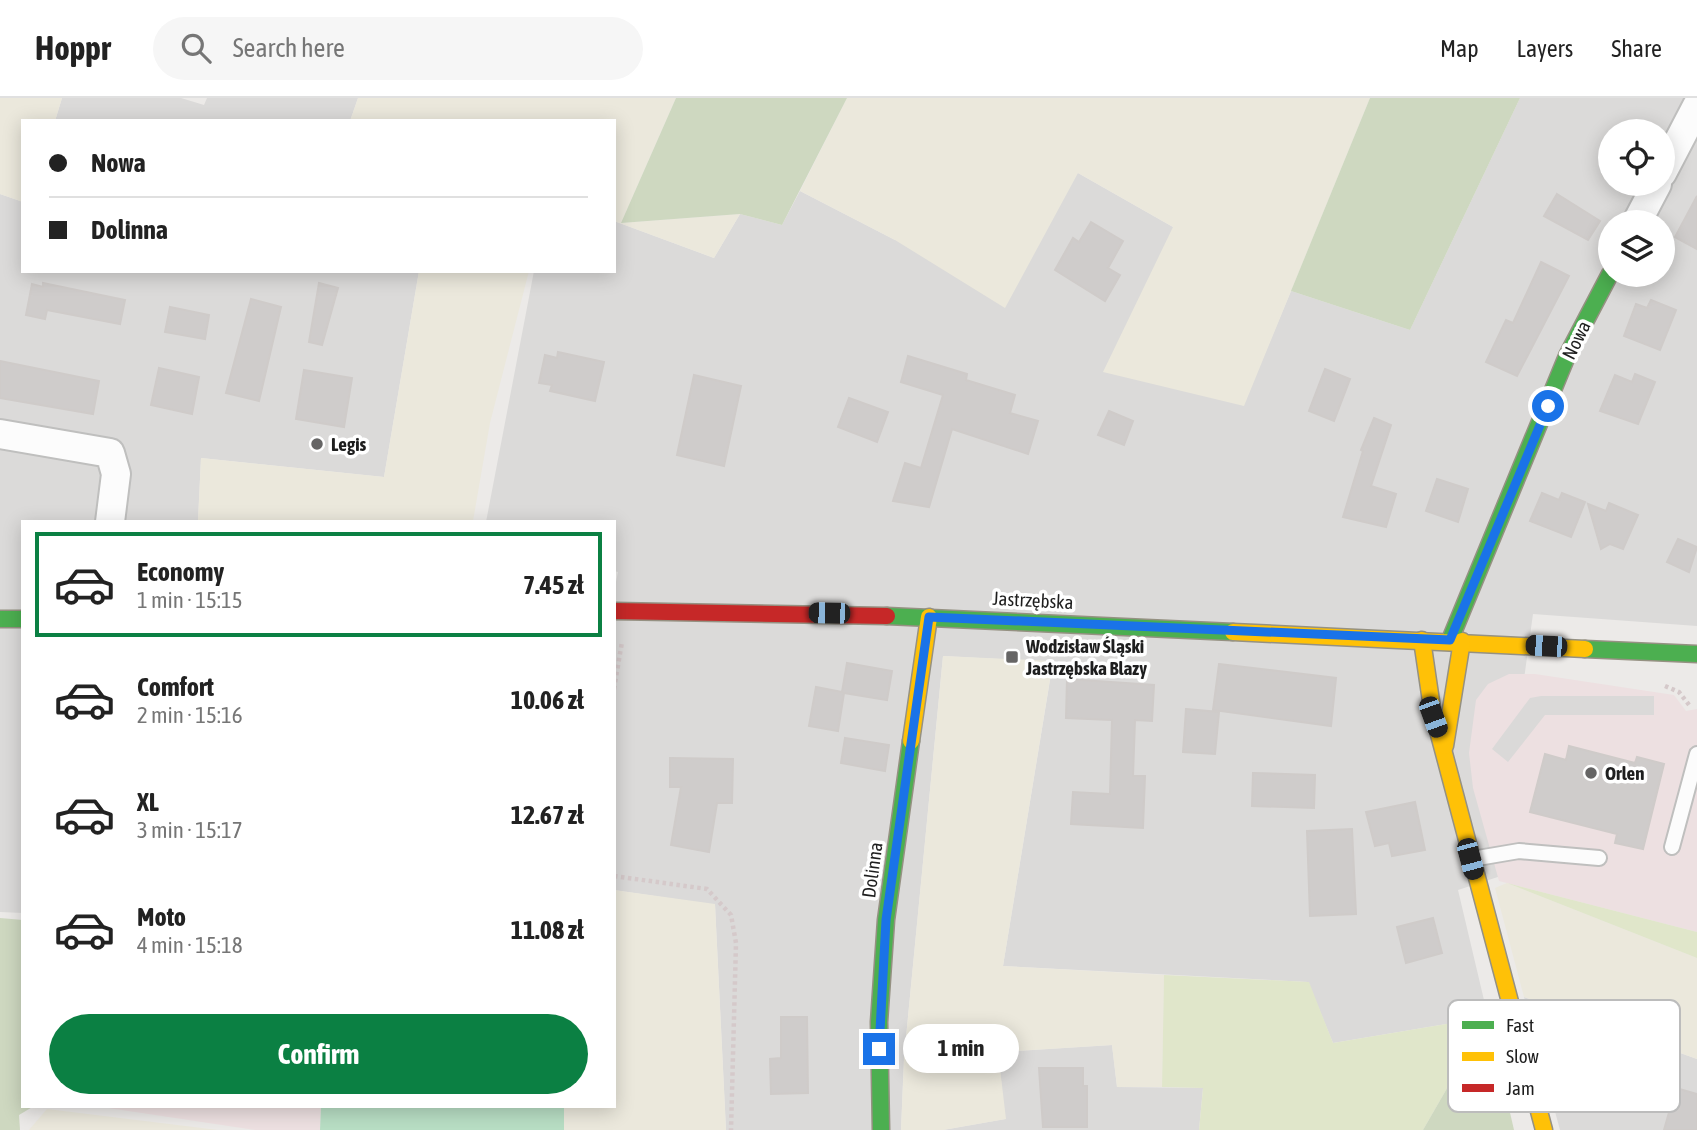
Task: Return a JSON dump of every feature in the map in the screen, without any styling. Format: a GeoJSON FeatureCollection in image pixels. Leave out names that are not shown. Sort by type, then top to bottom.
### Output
{"type":"FeatureCollection","features":[{"type":"Feature","properties":{"kind":"street"},"geometry":{"type":"LineString","coordinates":[[1675,148],[1697,106]]}},
{"type":"Feature","properties":{"kind":"street","name":"Nowa"},"geometry":{"type":"LineString","coordinates":[[1444,749],[1456,641],[1567,356],[1603,287]]}},
{"type":"Feature","properties":{"kind":"street"},"geometry":{"type":"LineString","coordinates":[[0,434],[110,453],[116,474],[110,520]]}},
{"type":"Feature","properties":{"kind":"street","name":"Jastrzębska"},"geometry":{"type":"LineString","coordinates":[[621,611],[929,617],[1697,654]]}},
{"type":"Feature","properties":{"kind":"street","name":"Dolinna"},"geometry":{"type":"LineString","coordinates":[[881,1130],[879,1022],[886,920],[929,617]]}},
{"type":"Feature","properties":{"kind":"street"},"geometry":{"type":"LineString","coordinates":[[0,620],[21,619]]}},
{"type":"Feature","properties":{"kind":"street"},"geometry":{"type":"LineString","coordinates":[[1422,640],[1426,691],[1444,749],[1470,859],[1509,1000]]}},
{"type":"Feature","properties":{"kind":"street"},"geometry":{"type":"LineString","coordinates":[[1539,1112],[1544,1130]]}},
{"type":"Feature","properties":{"kind":"lane"},"geometry":{"type":"LineString","coordinates":[[1672,847],[1697,754]]}},
{"type":"Feature","properties":{"kind":"lane"},"geometry":{"type":"LineString","coordinates":[[1470,859],[1519,851],[1599,858]]}},
{"type":"Feature","properties":{"kind":"path"},"geometry":{"type":"LineString","coordinates":[[616,667],[621,611]]}},
{"type":"Feature","properties":{"kind":"path"},"geometry":{"type":"LineString","coordinates":[[616,876],[707,890],[730,915],[736,943],[732,1130]]}},
{"type":"Feature","properties":{"kind":"shaded area"},"geometry":{"type":"Polygon","coordinates":[[[0,98],[62,98],[56,119],[21,119],[21,201],[0,194],[0,98]]]}},
{"type":"Feature","properties":{"kind":"shaded area"},"geometry":{"type":"Polygon","coordinates":[[[62,98],[181,98],[204,105],[207,98],[358,98],[351,119],[56,119],[62,98]]]}},
{"type":"Feature","properties":{"kind":"shaded area"},"geometry":{"type":"Polygon","coordinates":[[[358,98],[676,98],[621,223],[740,214],[714,258],[616,222],[616,119],[351,119],[358,98]]]}},
{"type":"Feature","properties":{"kind":"shaded area"},"geometry":{"type":"Polygon","coordinates":[[[847,98],[1370,98],[1244,406],[1103,372],[1173,227],[1078,173],[1005,308],[895,240],[800,191],[847,98]]]}},
{"type":"Feature","properties":{"kind":"shaded area"},"geometry":{"type":"Polygon","coordinates":[[[1520,98],[1697,98],[1697,626],[1533,614],[1524,679],[1513,872],[1458,890],[1484,1000],[1448,1000],[1448,1024],[1333,1043],[1308,982],[1003,966],[1053,662],[943,656],[904,1058],[901,1130],[726,1130],[715,905],[616,890],[616,520],[486,520],[534,273],[616,273],[616,222],[714,258],[740,214],[782,225],[800,191],[895,240],[1078,173],[1173,227],[1243,406],[1291,291],[1410,330],[1520,98]]]}},
{"type":"Feature","properties":{"kind":"shaded area"},"geometry":{"type":"Polygon","coordinates":[[[0,194],[21,201],[21,273],[419,273],[384,477],[201,458],[198,520],[21,520],[21,913],[0,912],[0,194]]]}},
{"type":"Feature","properties":{"kind":"shaded area"},"geometry":{"type":"Polygon","coordinates":[[[419,273],[528,273],[490,423],[473,520],[198,520],[201,458],[384,477],[419,273]]]}},
{"type":"Feature","properties":{"kind":"shaded area"},"geometry":{"type":"Polygon","coordinates":[[[943,656],[1053,661],[1003,966],[1164,975],[1162,1087],[1117,1087],[1112,1045],[998,1052],[1006,1119],[943,1130],[901,1130],[904,1058],[943,656]]]}},
{"type":"Feature","properties":{"kind":"shaded area"},"geometry":{"type":"Polygon","coordinates":[[[1509,674],[1535,674],[1674,695],[1686,711],[1697,709],[1697,932],[1499,881],[1473,788],[1469,753],[1476,700],[1488,684],[1509,674]]]}},
{"type":"Feature","properties":{"kind":"shaded area"},"geometry":{"type":"Polygon","coordinates":[[[1654,696],[1654,715],[1545,715],[1508,762],[1492,749],[1530,698],[1654,696]]]}},
{"type":"Feature","properties":{"kind":"shaded area"},"geometry":{"type":"Polygon","coordinates":[[[1507,883],[1697,958],[1697,1059],[1680,1053],[1680,1000],[1532,1000],[1524,997],[1495,888],[1507,883]]]}},
{"type":"Feature","properties":{"kind":"shaded area"},"geometry":{"type":"Polygon","coordinates":[[[616,890],[715,904],[726,1130],[564,1130],[564,1108],[616,1108],[616,890]]]}},
{"type":"Feature","properties":{"kind":"shaded area"},"geometry":{"type":"Polygon","coordinates":[[[1112,1045],[1117,1087],[1203,1088],[1199,1130],[943,1130],[1005,1119],[998,1052],[1112,1045]]]}},
{"type":"Feature","properties":{"kind":"shaded area"},"geometry":{"type":"Polygon","coordinates":[[[1680,1053],[1697,1059],[1697,1130],[1560,1130],[1555,1112],[1680,1112],[1680,1053]]]}},
{"type":"Feature","properties":{"kind":"shaded area"},"geometry":{"type":"Polygon","coordinates":[[[108,1108],[321,1108],[320,1130],[255,1130],[108,1108]]]}},
{"type":"Feature","properties":{"kind":"shaded area"},"geometry":{"type":"Polygon","coordinates":[[[47,1109],[218,1130],[29,1130],[47,1109]]]}},
{"type":"Feature","properties":{"kind":"green space"},"geometry":{"type":"Polygon","coordinates":[[[676,98],[847,98],[782,225],[740,214],[621,223],[676,98]]]}},
{"type":"Feature","properties":{"kind":"green space"},"geometry":{"type":"Polygon","coordinates":[[[1370,98],[1520,98],[1410,330],[1291,291],[1370,98]]]}},
{"type":"Feature","properties":{"kind":"green space"},"geometry":{"type":"Polygon","coordinates":[[[1507,883],[1697,932],[1697,958],[1507,883]]]}},
{"type":"Feature","properties":{"kind":"green space"},"geometry":{"type":"Polygon","coordinates":[[[0,918],[21,920],[21,1108],[31,1108],[19,1115],[20,1130],[0,1130],[0,918]]]}},
{"type":"Feature","properties":{"kind":"green space"},"geometry":{"type":"Polygon","coordinates":[[[1164,975],[1309,982],[1333,1043],[1448,1024],[1448,1087],[1423,1130],[1199,1130],[1203,1088],[1162,1087],[1164,975]]]}},
{"type":"Feature","properties":{"kind":"green space"},"geometry":{"type":"Polygon","coordinates":[[[1448,1087],[1448,1112],[1510,1112],[1514,1130],[1423,1130],[1448,1087]]]}},
{"type":"Feature","properties":{"kind":"green space"},"geometry":{"type":"Polygon","coordinates":[[[321,1108],[564,1108],[564,1130],[320,1130],[321,1108]]]}},
{"type":"Feature","properties":{"kind":"building"},"geometry":{"type":"Polygon","coordinates":[[[1557,194],[1598,220],[1598,224],[1588,240],[1544,216],[1557,194]]]}},
{"type":"Feature","properties":{"kind":"building"},"geometry":{"type":"Polygon","coordinates":[[[1697,196],[1697,249],[1675,237],[1697,196]]]}},
{"type":"Feature","properties":{"kind":"building"},"geometry":{"type":"Polygon","coordinates":[[[1091,222],[1123,241],[1108,268],[1120,275],[1105,301],[1055,270],[1073,238],[1079,242],[1091,222]]]}},
{"type":"Feature","properties":{"kind":"building"},"geometry":{"type":"Polygon","coordinates":[[[1541,262],[1569,276],[1517,376],[1486,362],[1506,320],[1513,323],[1541,262]]]}},
{"type":"Feature","properties":{"kind":"building"},"geometry":{"type":"Polygon","coordinates":[[[43,283],[125,300],[120,324],[47,310],[45,319],[26,315],[32,284],[43,287],[43,283]]]}},
{"type":"Feature","properties":{"kind":"building"},"geometry":{"type":"Polygon","coordinates":[[[319,283],[338,288],[322,345],[309,342],[319,283]]]}},
{"type":"Feature","properties":{"kind":"building"},"geometry":{"type":"Polygon","coordinates":[[[251,299],[281,307],[259,401],[226,393],[251,299]]]}},
{"type":"Feature","properties":{"kind":"building"},"geometry":{"type":"Polygon","coordinates":[[[1651,300],[1676,310],[1660,350],[1624,336],[1636,304],[1647,308],[1651,300]]]}},
{"type":"Feature","properties":{"kind":"building"},"geometry":{"type":"Polygon","coordinates":[[[170,307],[209,315],[205,339],[165,332],[170,307]]]}},
{"type":"Feature","properties":{"kind":"building"},"geometry":{"type":"Polygon","coordinates":[[[558,352],[604,362],[595,401],[550,391],[552,385],[539,383],[545,355],[557,358],[558,352]]]}},
{"type":"Feature","properties":{"kind":"building"},"geometry":{"type":"Polygon","coordinates":[[[908,356],[967,374],[966,380],[1015,395],[1010,413],[1038,421],[1028,454],[952,429],[929,507],[893,501],[905,463],[921,468],[943,395],[901,382],[908,356]]]}},
{"type":"Feature","properties":{"kind":"building"},"geometry":{"type":"Polygon","coordinates":[[[0,361],[99,381],[93,414],[0,398],[0,361]]]}},
{"type":"Feature","properties":{"kind":"building"},"geometry":{"type":"Polygon","coordinates":[[[159,368],[199,377],[192,414],[151,405],[159,368]]]}},
{"type":"Feature","properties":{"kind":"building"},"geometry":{"type":"Polygon","coordinates":[[[1325,369],[1350,379],[1334,421],[1309,411],[1325,369]]]}},
{"type":"Feature","properties":{"kind":"building"},"geometry":{"type":"Polygon","coordinates":[[[304,370],[352,378],[344,427],[296,419],[304,370]]]}},
{"type":"Feature","properties":{"kind":"building"},"geometry":{"type":"Polygon","coordinates":[[[1635,374],[1655,382],[1638,424],[1600,411],[1615,375],[1632,382],[1635,374]]]}},
{"type":"Feature","properties":{"kind":"building"},"geometry":{"type":"Polygon","coordinates":[[[694,375],[741,386],[724,466],[677,455],[694,375]]]}},
{"type":"Feature","properties":{"kind":"building"},"geometry":{"type":"Polygon","coordinates":[[[849,398],[888,412],[877,442],[838,427],[849,398]]]}},
{"type":"Feature","properties":{"kind":"building"},"geometry":{"type":"Polygon","coordinates":[[[1109,411],[1133,421],[1124,445],[1098,435],[1109,411]]]}},
{"type":"Feature","properties":{"kind":"building"},"geometry":{"type":"Polygon","coordinates":[[[1374,418],[1391,425],[1371,486],[1396,494],[1386,527],[1343,517],[1363,451],[1361,450],[1374,418]]]}},
{"type":"Feature","properties":{"kind":"building"},"geometry":{"type":"Polygon","coordinates":[[[1437,479],[1468,489],[1458,522],[1426,511],[1437,479]]]}},
{"type":"Feature","properties":{"kind":"building"},"geometry":{"type":"Polygon","coordinates":[[[1542,493],[1559,500],[1562,493],[1585,502],[1571,537],[1530,521],[1542,493]]]}},
{"type":"Feature","properties":{"kind":"building"},"geometry":{"type":"Polygon","coordinates":[[[1609,503],[1638,515],[1623,549],[1610,544],[1601,549],[1588,504],[1606,511],[1609,503]]]}},
{"type":"Feature","properties":{"kind":"building"},"geometry":{"type":"Polygon","coordinates":[[[1678,539],[1697,547],[1689,572],[1667,562],[1678,539]]]}},
{"type":"Feature","properties":{"kind":"building"},"geometry":{"type":"Polygon","coordinates":[[[847,663],[892,671],[887,700],[844,693],[838,731],[809,726],[816,687],[842,692],[847,663]]]}},
{"type":"Feature","properties":{"kind":"building"},"geometry":{"type":"Polygon","coordinates":[[[1219,664],[1336,678],[1331,726],[1213,710],[1219,664]]]}},
{"type":"Feature","properties":{"kind":"building"},"geometry":{"type":"Polygon","coordinates":[[[1067,679],[1154,685],[1152,721],[1135,720],[1133,776],[1145,776],[1143,828],[1071,824],[1073,792],[1110,794],[1112,720],[1066,718],[1067,679]]]}},
{"type":"Feature","properties":{"kind":"building"},"geometry":{"type":"Polygon","coordinates":[[[1186,709],[1219,712],[1215,754],[1183,752],[1186,709]]]}},
{"type":"Feature","properties":{"kind":"building"},"geometry":{"type":"Polygon","coordinates":[[[845,738],[889,745],[885,771],[841,763],[845,738]]]}},
{"type":"Feature","properties":{"kind":"building"},"geometry":{"type":"Polygon","coordinates":[[[1569,746],[1635,763],[1637,757],[1664,764],[1643,849],[1615,843],[1617,834],[1530,812],[1545,754],[1566,760],[1569,746]]]}},
{"type":"Feature","properties":{"kind":"building"},"geometry":{"type":"Polygon","coordinates":[[[670,758],[733,759],[732,803],[717,803],[709,852],[671,845],[681,787],[670,787],[670,758]]]}},
{"type":"Feature","properties":{"kind":"building"},"geometry":{"type":"Polygon","coordinates":[[[1253,773],[1315,775],[1314,808],[1252,806],[1253,773]]]}},
{"type":"Feature","properties":{"kind":"building"},"geometry":{"type":"Polygon","coordinates":[[[1415,802],[1425,850],[1392,856],[1389,843],[1375,846],[1366,812],[1415,802]]]}},
{"type":"Feature","properties":{"kind":"building"},"geometry":{"type":"Polygon","coordinates":[[[1352,829],[1356,914],[1310,916],[1307,831],[1352,829]]]}},
{"type":"Feature","properties":{"kind":"building"},"geometry":{"type":"Polygon","coordinates":[[[1433,918],[1442,953],[1406,963],[1397,927],[1433,918]]]}},
{"type":"Feature","properties":{"kind":"building"},"geometry":{"type":"Polygon","coordinates":[[[781,1017],[807,1017],[808,1093],[771,1094],[770,1059],[781,1058],[781,1017]]]}},
{"type":"Feature","properties":{"kind":"building"},"geometry":{"type":"Polygon","coordinates":[[[1039,1068],[1083,1068],[1083,1086],[1087,1086],[1087,1127],[1043,1127],[1039,1068]]]}},
{"type":"Feature","properties":{"kind":"building"},"geometry":{"type":"Polygon","coordinates":[[[1680,1089],[1697,1094],[1697,1130],[1664,1130],[1669,1112],[1680,1112],[1680,1089]]]}},
{"type":"Feature","properties":{"kind":"traffic: fast"},"geometry":{"type":"LineString","coordinates":[[1450,640],[1567,356],[1603,287]]}},
{"type":"Feature","properties":{"kind":"traffic: fast"},"geometry":{"type":"LineString","coordinates":[[887,616],[1233,632]]}},
{"type":"Feature","properties":{"kind":"traffic: fast"},"geometry":{"type":"LineString","coordinates":[[0,619],[21,619]]}},
{"type":"Feature","properties":{"kind":"traffic: fast"},"geometry":{"type":"LineString","coordinates":[[1585,649],[1697,654]]}},
{"type":"Feature","properties":{"kind":"traffic: fast"},"geometry":{"type":"LineString","coordinates":[[881,1130],[879,1022],[886,920],[911,741]]}},
{"type":"Feature","properties":{"kind":"traffic: slow"},"geometry":{"type":"LineString","coordinates":[[911,741],[929,617]]}},
{"type":"Feature","properties":{"kind":"traffic: slow"},"geometry":{"type":"LineString","coordinates":[[1233,632],[1585,649]]}},
{"type":"Feature","properties":{"kind":"traffic: slow"},"geometry":{"type":"LineString","coordinates":[[1422,640],[1432,708],[1509,1000]]}},
{"type":"Feature","properties":{"kind":"traffic: slow"},"geometry":{"type":"LineString","coordinates":[[1445,746],[1462,641]]}},
{"type":"Feature","properties":{"kind":"traffic: slow"},"geometry":{"type":"LineString","coordinates":[[1539,1112],[1544,1130]]}},
{"type":"Feature","properties":{"kind":"traffic: jam"},"geometry":{"type":"LineString","coordinates":[[616,611],[887,616]]}},
{"type":"Feature","properties":{"kind":"place","name":"Legis"},"geometry":{"type":"Point","coordinates":[317,444]}},
{"type":"Feature","properties":{"kind":"place","name":"Wodzisław Śląski Jastrzębska Blazy"},"geometry":{"type":"Point","coordinates":[1012,657]}},
{"type":"Feature","properties":{"kind":"place","name":"Orlen"},"geometry":{"type":"Point","coordinates":[1591,773]}},
{"type":"Feature","properties":{"kind":"route"},"geometry":{"type":"LineString","coordinates":[[879,1049],[886,920],[929,617],[1450,640],[1548,406]]}}]}
